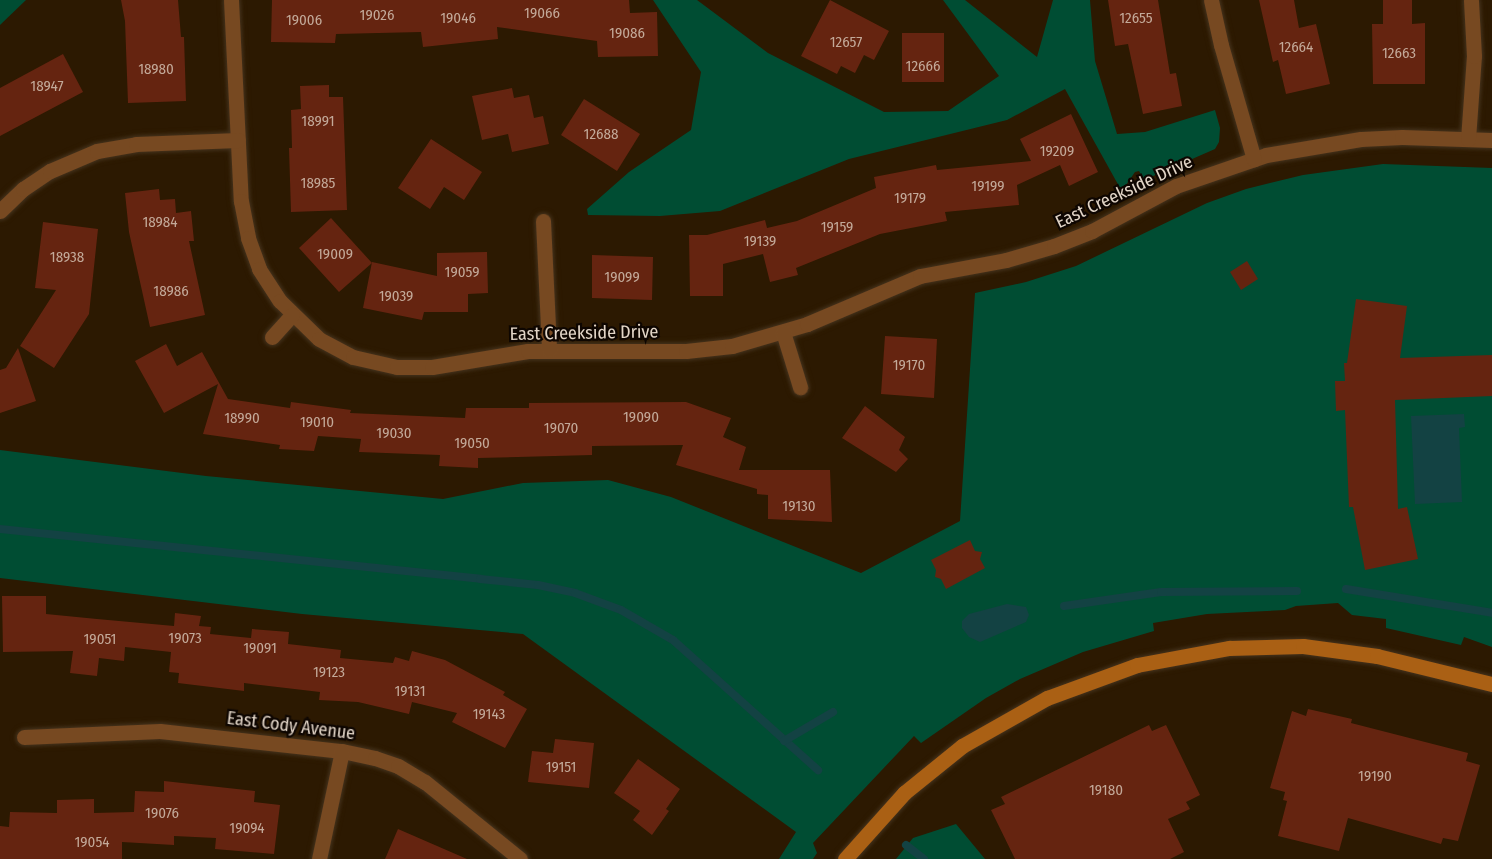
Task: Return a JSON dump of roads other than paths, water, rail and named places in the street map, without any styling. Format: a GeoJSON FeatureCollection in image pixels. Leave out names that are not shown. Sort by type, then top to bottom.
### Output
{"type":"FeatureCollection","features":[{"type":"Feature","properties":{"kind":"street","name":"East Creekside Drive"},"geometry":{"type":"LineString","coordinates":[[231,0],[242,208],[251,249],[268,286],[292,315],[313,334],[339,351],[387,365],[432,368],[506,353],[549,350],[686,351],[732,346],[783,332],[920,276],[1019,257],[1060,244],[1092,231],[1176,186],[1254,159],[1346,140],[1402,137],[1492,140]]}},
{"type":"Feature","properties":{"kind":"street"},"geometry":{"type":"LineString","coordinates":[[1211,0],[1221,45],[1254,159]]}},
{"type":"Feature","properties":{"kind":"street"},"geometry":{"type":"LineString","coordinates":[[1468,139],[1474,56],[1471,0]]}},
{"type":"Feature","properties":{"kind":"street"},"geometry":{"type":"LineString","coordinates":[[0,211],[23,189],[50,171],[97,151],[136,144],[238,140]]}},
{"type":"Feature","properties":{"kind":"street"},"geometry":{"type":"LineString","coordinates":[[543,221],[549,350]]}},
{"type":"Feature","properties":{"kind":"street"},"geometry":{"type":"LineString","coordinates":[[272,337],[292,315]]}},
{"type":"Feature","properties":{"kind":"street"},"geometry":{"type":"LineString","coordinates":[[783,332],[800,387]]}},
{"type":"Feature","properties":{"kind":"street"},"geometry":{"type":"LineString","coordinates":[[845,859],[904,793],[962,746],[1047,698],[1137,665],[1229,648],[1303,646],[1377,656],[1492,684]]}},
{"type":"Feature","properties":{"kind":"street","name":"East Cody Avenue"},"geometry":{"type":"LineString","coordinates":[[24,737],[160,731],[342,751],[384,761],[416,776],[520,859]]}},
{"type":"Feature","properties":{"kind":"street"},"geometry":{"type":"LineString","coordinates":[[319,859],[342,751]]}},
{"type":"Feature","properties":{"kind":"water"},"geometry":{"type":"Polygon","coordinates":[[[1464,414],[1465,427],[1459,428],[1462,502],[1415,504],[1411,416],[1464,414]]]}},
{"type":"Feature","properties":{"kind":"water"},"geometry":{"type":"Polygon","coordinates":[[[1007,604],[1026,607],[1029,615],[1026,622],[980,642],[969,637],[962,628],[962,621],[969,614],[1007,604]]]}},
{"type":"Feature","properties":{"kind":"waterway"},"geometry":{"type":"LineString","coordinates":[[0,529],[538,585],[575,593],[621,610],[673,640],[818,770]]}},
{"type":"Feature","properties":{"kind":"waterway"},"geometry":{"type":"LineString","coordinates":[[1346,589],[1492,613]]}},
{"type":"Feature","properties":{"kind":"waterway"},"geometry":{"type":"LineString","coordinates":[[1064,606],[1161,592],[1297,591]]}},
{"type":"Feature","properties":{"kind":"waterway"},"geometry":{"type":"LineString","coordinates":[[784,741],[833,712]]}},
{"type":"Feature","properties":{"kind":"waterway"},"geometry":{"type":"LineString","coordinates":[[906,845],[924,859]]}}]}
